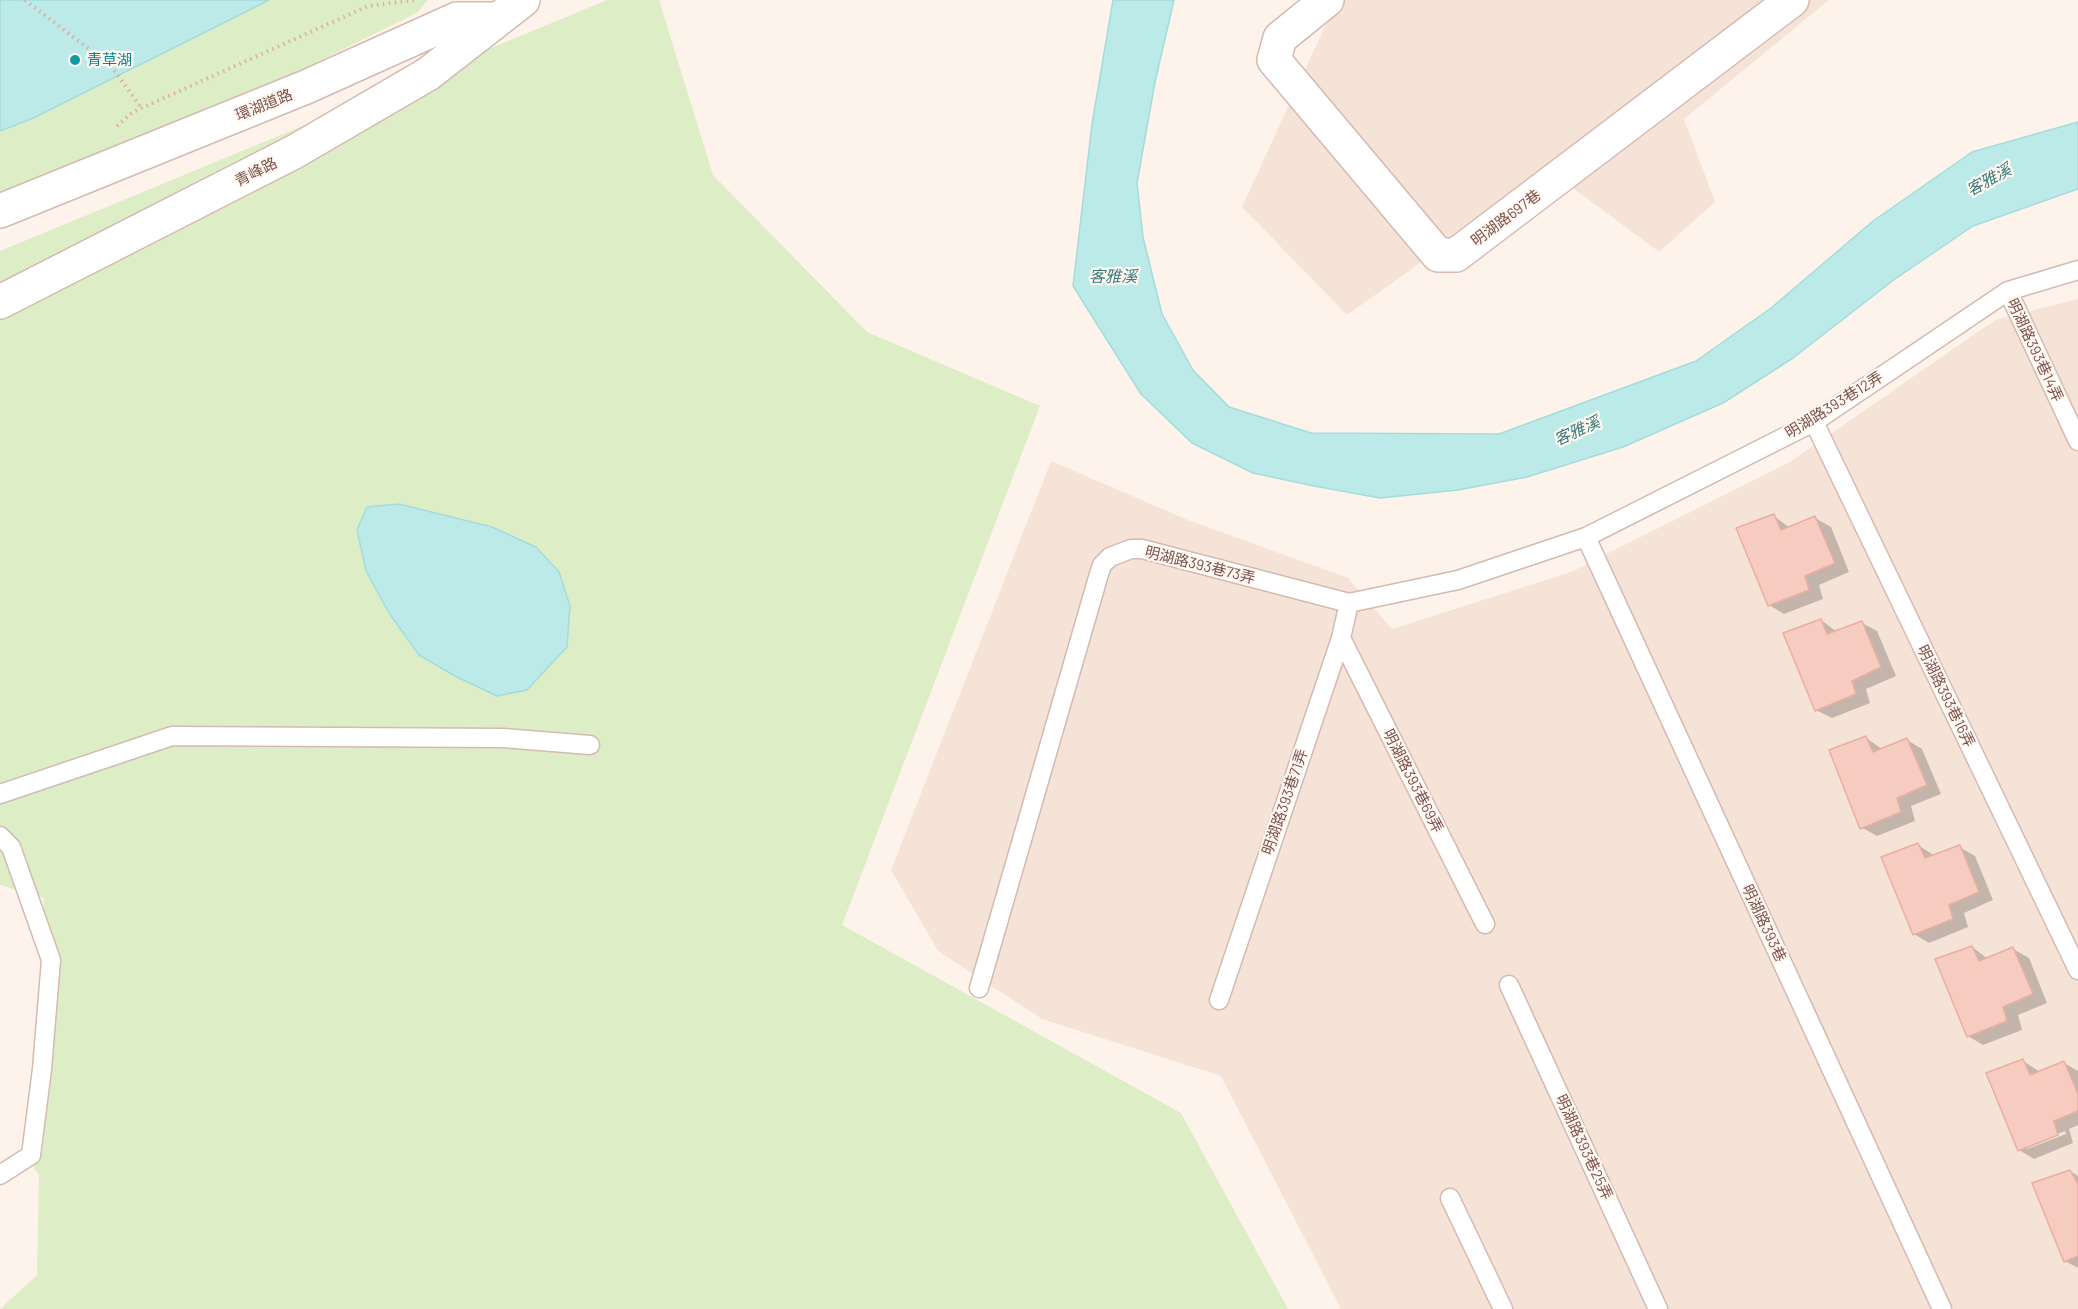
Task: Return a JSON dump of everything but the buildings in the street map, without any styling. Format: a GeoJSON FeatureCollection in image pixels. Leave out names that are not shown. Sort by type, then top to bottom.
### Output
{"type":"FeatureCollection","features":[{"type":"Feature","properties":{"kind":"street","name":"明湖路697巷"},"geometry":{"type":"LineString","coordinates":[[1327,0],[1280,38],[1274,60],[1438,255],[1456,255],[1792,0]]}},
{"type":"Feature","properties":{"kind":"street","name":"環湖道路"},"geometry":{"type":"LineString","coordinates":[[0,211],[306,87],[457,19],[511,10]]}},
{"type":"Feature","properties":{"kind":"street","name":"青峰路"},"geometry":{"type":"LineString","coordinates":[[0,302],[294,152],[428,74],[511,10]]}},
{"type":"Feature","properties":{"kind":"lane","name":"明湖路393巷12弄"},"geometry":{"type":"LineString","coordinates":[[1586,537],[1814,422],[2008,291],[2078,270]]}},
{"type":"Feature","properties":{"kind":"lane","name":"明湖路393巷14弄"},"geometry":{"type":"LineString","coordinates":[[2008,291],[2078,441]]}},
{"type":"Feature","properties":{"kind":"lane","name":"明湖路393巷16弄"},"geometry":{"type":"LineString","coordinates":[[1814,422],[2078,970]]}},
{"type":"Feature","properties":{"kind":"lane","name":"明湖路393巷73弄"},"geometry":{"type":"LineString","coordinates":[[979,988],[1102,565],[1120,552],[1142,549],[1349,603],[1458,580],[1586,537]]}},
{"type":"Feature","properties":{"kind":"lane","name":"明湖路393巷"},"geometry":{"type":"LineString","coordinates":[[1586,537],[1942,1309]]}},
{"type":"Feature","properties":{"kind":"lane","name":"明湖路393巷71弄"},"geometry":{"type":"LineString","coordinates":[[1219,1000],[1341,638],[1349,603]]}},
{"type":"Feature","properties":{"kind":"lane","name":"明湖路393巷69弄"},"geometry":{"type":"LineString","coordinates":[[1341,638],[1485,924]]}},
{"type":"Feature","properties":{"kind":"lane"},"geometry":{"type":"LineString","coordinates":[[0,794],[172,736],[503,738],[590,745]]}},
{"type":"Feature","properties":{"kind":"lane"},"geometry":{"type":"LineString","coordinates":[[0,836],[11,847],[51,960],[42,1069],[31,1155],[0,1175]]}},
{"type":"Feature","properties":{"kind":"lane","name":"明湖路393巷25弄"},"geometry":{"type":"LineString","coordinates":[[1509,986],[1658,1309]]}},
{"type":"Feature","properties":{"kind":"lane"},"geometry":{"type":"LineString","coordinates":[[1450,1198],[1503,1309]]}},
{"type":"Feature","properties":{"kind":"path"},"geometry":{"type":"LineString","coordinates":[[25,0],[111,66],[142,109]]}},
{"type":"Feature","properties":{"kind":"path"},"geometry":{"type":"LineString","coordinates":[[110,132],[132,112],[368,6],[414,0]]}},
{"type":"Feature","properties":{"kind":"shaded area"},"geometry":{"type":"Polygon","coordinates":[[[1337,0],[1829,0],[1684,119],[1715,202],[1659,252],[1550,171],[1347,315],[1242,207],[1337,0]]]}},
{"type":"Feature","properties":{"kind":"shaded area"},"geometry":{"type":"Polygon","coordinates":[[[2078,299],[2078,1309],[1341,1309],[1221,1076],[1042,1019],[938,951],[891,870],[1051,461],[1188,520],[1348,578],[1392,629],[1571,572],[1790,462],[1995,320],[2078,299]]]}},
{"type":"Feature","properties":{"kind":"green space"},"geometry":{"type":"Polygon","coordinates":[[[0,0],[428,0],[417,13],[0,217],[0,0]]]}},
{"type":"Feature","properties":{"kind":"green space"},"geometry":{"type":"Polygon","coordinates":[[[607,0],[659,0],[713,175],[867,332],[1040,406],[842,925],[1181,1113],[1288,1309],[0,1309],[37,1275],[39,1174],[34,1169],[44,898],[0,885],[0,251],[607,0]]]}},
{"type":"Feature","properties":{"kind":"water","name":"青草湖"},"geometry":{"type":"Polygon","coordinates":[[[0,0],[269,0],[31,119],[0,131],[0,0]]]}},
{"type":"Feature","properties":{"kind":"water","name":"客雅溪"},"geometry":{"type":"Polygon","coordinates":[[[1113,0],[1174,0],[1155,82],[1137,183],[1143,237],[1162,314],[1193,370],[1229,407],[1311,433],[1499,434],[1696,361],[1771,308],[1873,221],[1972,152],[2078,122],[2078,189],[1973,226],[1895,279],[1793,358],[1723,403],[1623,447],[1527,477],[1458,490],[1380,498],[1314,486],[1253,473],[1192,443],[1141,394],[1073,286],[1092,124],[1113,0]]]}},
{"type":"Feature","properties":{"kind":"water"},"geometry":{"type":"Polygon","coordinates":[[[399,504],[492,527],[536,547],[559,572],[570,606],[567,647],[527,690],[497,696],[455,676],[419,655],[389,613],[366,571],[357,530],[367,507],[399,504]]]}},
{"type":"Feature","properties":{"kind":"place","name":"青草湖"},"geometry":{"type":"Point","coordinates":[75,60]}}]}
